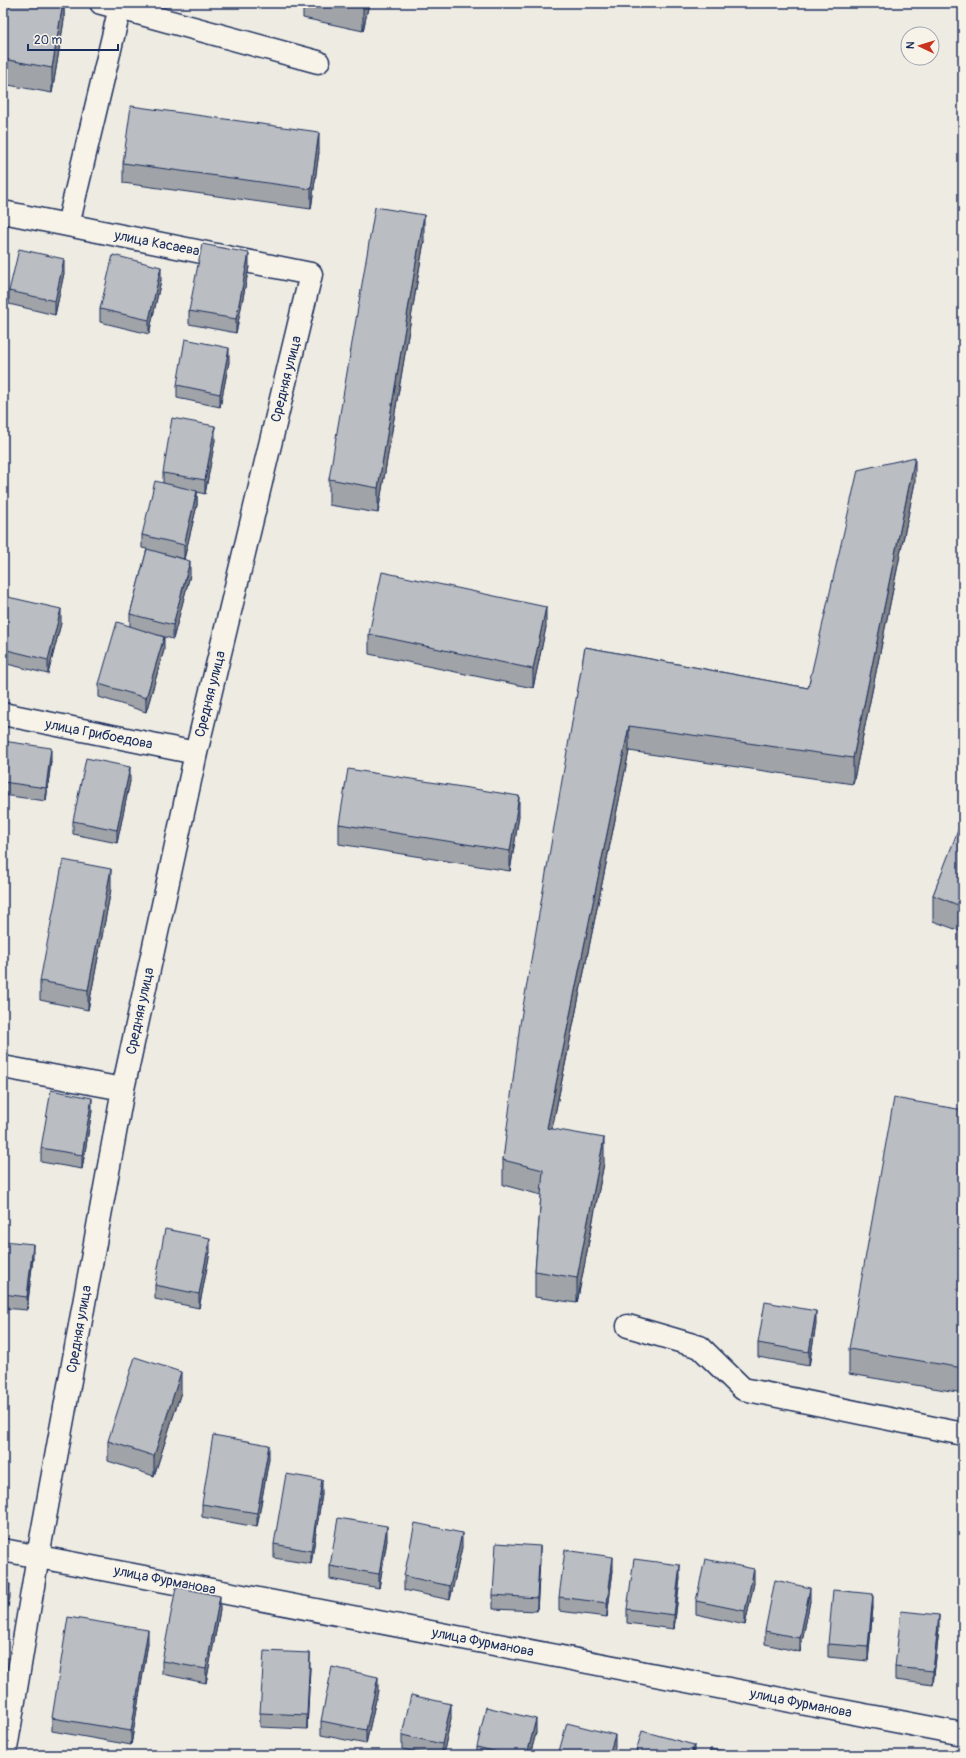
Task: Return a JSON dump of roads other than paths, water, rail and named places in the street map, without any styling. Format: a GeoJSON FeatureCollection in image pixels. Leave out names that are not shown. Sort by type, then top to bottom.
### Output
{"type":"FeatureCollection","features":[{"type":"Feature","properties":{"kind":"street"},"geometry":{"type":"LineString","coordinates":[[68,225],[114,4],[318,62]]}},
{"type":"Feature","properties":{"kind":"street","name":"улица Касаева"},"geometry":{"type":"LineString","coordinates":[[3,212],[311,274]]}},
{"type":"Feature","properties":{"kind":"street","name":"Средняя улица"},"geometry":{"type":"LineString","coordinates":[[5,1755],[38,1556],[123,1089],[196,753],[311,274]]}},
{"type":"Feature","properties":{"kind":"street","name":"улица Грибоедова"},"geometry":{"type":"LineString","coordinates":[[3,714],[196,753]]}},
{"type":"Feature","properties":{"kind":"street"},"geometry":{"type":"LineString","coordinates":[[3,1067],[123,1089]]}},
{"type":"Feature","properties":{"kind":"street"},"geometry":{"type":"LineString","coordinates":[[628,1326],[700,1347],[743,1389],[963,1434]]}},
{"type":"Feature","properties":{"kind":"street","name":"улица Фурманова"},"geometry":{"type":"LineString","coordinates":[[3,1550],[963,1734]]}}]}
